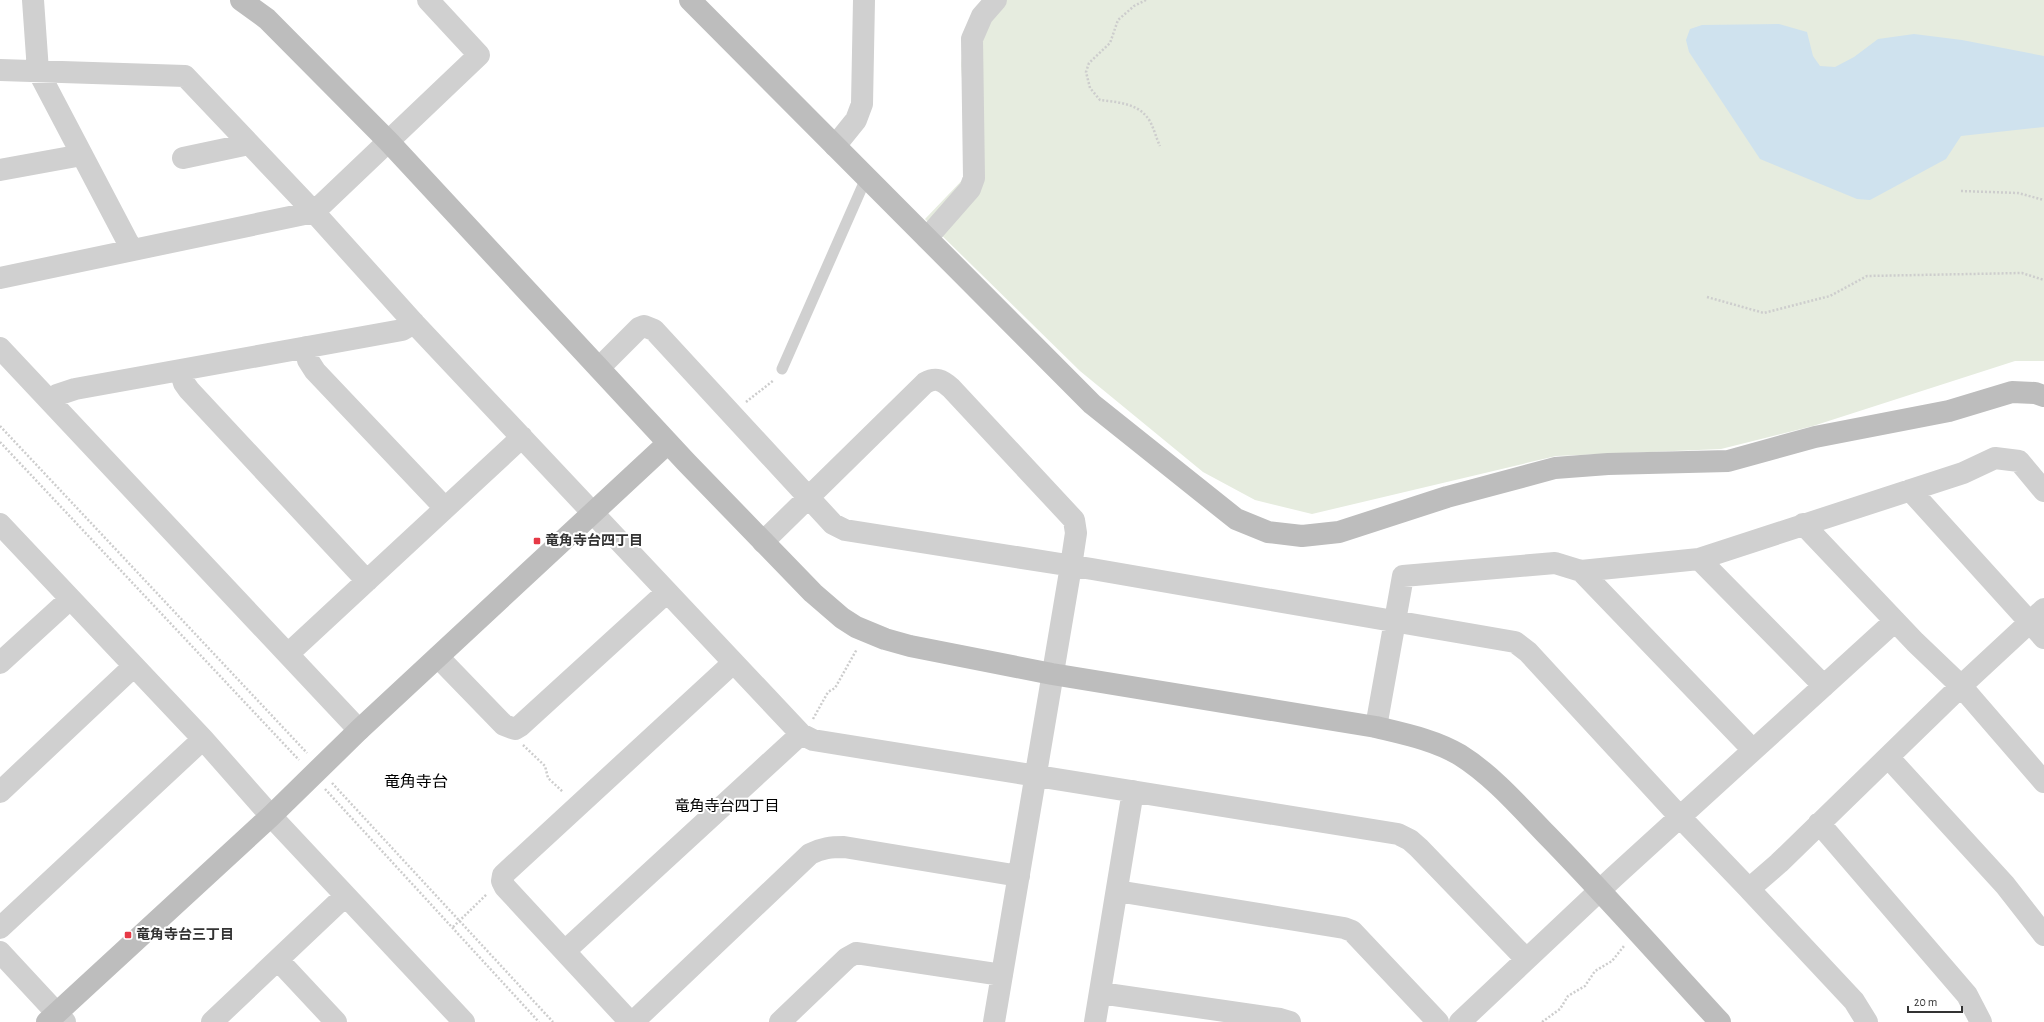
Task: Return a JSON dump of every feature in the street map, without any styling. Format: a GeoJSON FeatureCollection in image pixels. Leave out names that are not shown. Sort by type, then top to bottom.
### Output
{"type":"FeatureCollection","features":[{"type":"Feature","properties":{"kind":"street"},"geometry":{"type":"LineString","coordinates":[[33,0],[38,71],[132,250]]}},
{"type":"Feature","properties":{"kind":"street"},"geometry":{"type":"LineString","coordinates":[[241,0],[267,19],[389,142],[668,443],[763,542],[829,608],[856,627],[870,634],[910,646],[1052,674],[1376,727],[1437,744],[1468,761],[1500,787],[1601,890],[1720,1022]]}},
{"type":"Feature","properties":{"kind":"street"},"geometry":{"type":"LineString","coordinates":[[0,278],[314,212],[479,55],[428,0]]}},
{"type":"Feature","properties":{"kind":"street"},"geometry":{"type":"LineString","coordinates":[[690,0],[835,146],[867,176],[1092,404],[1236,519],[1268,532],[1302,536],[1339,532],[1447,497],[1555,468],[1608,464],[1728,461],[1815,437],[1949,411],[2012,392],[2035,393],[2044,396]]}},
{"type":"Feature","properties":{"kind":"street"},"geometry":{"type":"LineString","coordinates":[[835,146],[856,120],[862,104],[864,0]]}},
{"type":"Feature","properties":{"kind":"street"},"geometry":{"type":"LineString","coordinates":[[927,238],[970,189],[974,178],[972,39],[982,16],[996,0]]}},
{"type":"Feature","properties":{"kind":"street"},"geometry":{"type":"LineString","coordinates":[[0,70],[185,76],[314,212],[414,323],[801,734],[813,740],[1398,834],[1410,840],[1419,848],[1526,959]]}},
{"type":"Feature","properties":{"kind":"street"},"geometry":{"type":"LineString","coordinates":[[183,158],[249,144]]}},
{"type":"Feature","properties":{"kind":"street"},"geometry":{"type":"LineString","coordinates":[[0,170],[82,155]]}},
{"type":"Feature","properties":{"kind":"street"},"geometry":{"type":"LineString","coordinates":[[49,400],[57,395],[75,389],[402,330],[414,323]]}},
{"type":"Feature","properties":{"kind":"street"},"geometry":{"type":"LineString","coordinates":[[599,368],[639,328],[644,326],[654,330],[834,524],[845,530],[1071,566],[1506,640],[1522,646],[1680,817],[1854,1001],[1867,1022]]}},
{"type":"Feature","properties":{"kind":"street"},"geometry":{"type":"LineString","coordinates":[[306,347],[308,360],[315,371],[444,508]]}},
{"type":"Feature","properties":{"kind":"street"},"geometry":{"type":"LineString","coordinates":[[0,348],[359,730]]}},
{"type":"Feature","properties":{"kind":"street"},"geometry":{"type":"LineString","coordinates":[[180,370],[184,383],[189,390],[366,581]]}},
{"type":"Feature","properties":{"kind":"street"},"geometry":{"type":"LineString","coordinates":[[763,542],[925,383],[932,380],[938,380],[951,388],[1074,520],[1076,533],[1071,566],[994,1022]]}},
{"type":"Feature","properties":{"kind":"street"},"geometry":{"type":"LineString","coordinates":[[288,654],[522,437]]}},
{"type":"Feature","properties":{"kind":"street"},"geometry":{"type":"LineString","coordinates":[[0,952],[56,1019],[271,816],[359,730],[668,443]]}},
{"type":"Feature","properties":{"kind":"street"},"geometry":{"type":"LineString","coordinates":[[1376,727],[1403,576],[1555,563],[1582,571],[1699,559],[1963,473],[1995,458],[2019,461],[2044,491]]}},
{"type":"Feature","properties":{"kind":"street"},"geometry":{"type":"LineString","coordinates":[[1910,490],[2037,616],[2044,638]]}},
{"type":"Feature","properties":{"kind":"street"},"geometry":{"type":"LineString","coordinates":[[0,524],[203,739],[271,816],[464,1022]]}},
{"type":"Feature","properties":{"kind":"street"},"geometry":{"type":"LineString","coordinates":[[1803,524],[1896,621],[1914,642],[1961,686],[2044,782]]}},
{"type":"Feature","properties":{"kind":"street"},"geometry":{"type":"LineString","coordinates":[[1699,559],[1824,686]]}},
{"type":"Feature","properties":{"kind":"street"},"geometry":{"type":"LineString","coordinates":[[1582,571],[1753,750]]}},
{"type":"Feature","properties":{"kind":"street"},"geometry":{"type":"LineString","coordinates":[[438,657],[504,725],[515,729],[667,592]]}},
{"type":"Feature","properties":{"kind":"street"},"geometry":{"type":"LineString","coordinates":[[0,663],[70,599]]}},
{"type":"Feature","properties":{"kind":"street"},"geometry":{"type":"LineString","coordinates":[[1749,889],[1779,863],[1818,823],[1961,686],[2037,616]]}},
{"type":"Feature","properties":{"kind":"street"},"geometry":{"type":"LineString","coordinates":[[1460,1022],[1680,817],[1896,621]]}},
{"type":"Feature","properties":{"kind":"street"},"geometry":{"type":"LineString","coordinates":[[630,1022],[505,887],[502,881],[503,875],[733,663]]}},
{"type":"Feature","properties":{"kind":"street"},"geometry":{"type":"LineString","coordinates":[[0,792],[134,666]]}},
{"type":"Feature","properties":{"kind":"street"},"geometry":{"type":"LineString","coordinates":[[565,951],[801,734]]}},
{"type":"Feature","properties":{"kind":"street"},"geometry":{"type":"LineString","coordinates":[[0,928],[203,739]]}},
{"type":"Feature","properties":{"kind":"street"},"geometry":{"type":"LineString","coordinates":[[1888,757],[2005,885],[2044,935]]}},
{"type":"Feature","properties":{"kind":"street"},"geometry":{"type":"LineString","coordinates":[[1095,1022],[1133,791]]}},
{"type":"Feature","properties":{"kind":"street"},"geometry":{"type":"LineString","coordinates":[[1818,823],[1968,995],[1982,1022]]}},
{"type":"Feature","properties":{"kind":"street"},"geometry":{"type":"LineString","coordinates":[[633,1022],[810,854],[821,849],[844,847],[1019,876]]}},
{"type":"Feature","properties":{"kind":"street"},"geometry":{"type":"LineString","coordinates":[[1117,891],[1344,928],[1352,931],[1438,1022]]}},
{"type":"Feature","properties":{"kind":"street"},"geometry":{"type":"LineString","coordinates":[[212,1022],[345,896]]}},
{"type":"Feature","properties":{"kind":"street"},"geometry":{"type":"LineString","coordinates":[[780,1022],[847,958],[856,953],[1002,975]]}},
{"type":"Feature","properties":{"kind":"street"},"geometry":{"type":"LineString","coordinates":[[278,960],[336,1022]]}},
{"type":"Feature","properties":{"kind":"street"},"geometry":{"type":"LineString","coordinates":[[1100,993],[1280,1018],[1290,1022]]}},
{"type":"Feature","properties":{"kind":"lane"},"geometry":{"type":"LineString","coordinates":[[780,372],[867,176]]}},
{"type":"Feature","properties":{"kind":"path"},"geometry":{"type":"LineString","coordinates":[[1146,0],[1134,6],[1118,20],[1110,43],[1090,63],[1086,72],[1090,88],[1100,100],[1120,103],[1135,108],[1148,117],[1160,146]]}},
{"type":"Feature","properties":{"kind":"path"},"geometry":{"type":"LineString","coordinates":[[1961,191],[2018,193],[2044,200]]}},
{"type":"Feature","properties":{"kind":"path"},"geometry":{"type":"LineString","coordinates":[[1707,297],[1764,313],[1830,296],[1867,276],[2022,273],[2044,280]]}},
{"type":"Feature","properties":{"kind":"path"},"geometry":{"type":"LineString","coordinates":[[745,403],[780,372]]}},
{"type":"Feature","properties":{"kind":"path"},"geometry":{"type":"LineString","coordinates":[[0,426],[310,756]]}},
{"type":"Feature","properties":{"kind":"path"},"geometry":{"type":"LineString","coordinates":[[0,442],[303,764]]}},
{"type":"Feature","properties":{"kind":"path"},"geometry":{"type":"LineString","coordinates":[[801,734],[809,726],[828,692],[835,688],[856,652],[858,644]]}},
{"type":"Feature","properties":{"kind":"path"},"geometry":{"type":"LineString","coordinates":[[515,729],[517,738],[520,742],[545,766],[548,778],[579,806]]}},
{"type":"Feature","properties":{"kind":"path"},"geometry":{"type":"LineString","coordinates":[[329,780],[553,1022]]}},
{"type":"Feature","properties":{"kind":"path"},"geometry":{"type":"LineString","coordinates":[[322,786],[539,1022]]}},
{"type":"Feature","properties":{"kind":"path"},"geometry":{"type":"LineString","coordinates":[[452,927],[494,886],[502,881]]}},
{"type":"Feature","properties":{"kind":"path"},"geometry":{"type":"LineString","coordinates":[[1542,1022],[1560,1009],[1568,996],[1585,986],[1600,967],[1612,961],[1625,944]]}},
{"type":"Feature","properties":{"kind":"shaded area"},"geometry":{"type":"Polygon","coordinates":[[[985,0],[2044,0],[2044,361],[2015,361],[1813,426],[1721,449],[1556,456],[1312,514],[1255,500],[1203,472],[1080,371],[925,219],[969,173],[961,65],[964,36],[985,0]]]}},
{"type":"Feature","properties":{"kind":"water"},"geometry":{"type":"Polygon","coordinates":[[[1779,24],[1807,32],[1813,56],[1820,66],[1835,67],[1854,57],[1878,39],[1914,34],[1962,40],[2044,56],[2044,127],[1961,136],[1946,159],[1870,200],[1857,199],[1760,159],[1689,52],[1686,40],[1690,29],[1702,25],[1779,24]]]}},
{"type":"Feature","properties":{"kind":"place","name":"竜角寺台四丁目"},"geometry":{"type":"Point","coordinates":[537,541]}},
{"type":"Feature","properties":{"kind":"place","name":"竜角寺台三丁目"},"geometry":{"type":"Point","coordinates":[128,935]}},
{"type":"Feature","properties":{"kind":"district","name":"竜角寺台"},"geometry":{"type":"Point","coordinates":[416,782]}},
{"type":"Feature","properties":{"kind":"district","name":"竜角寺台四丁目"},"geometry":{"type":"Point","coordinates":[727,806]}}]}
